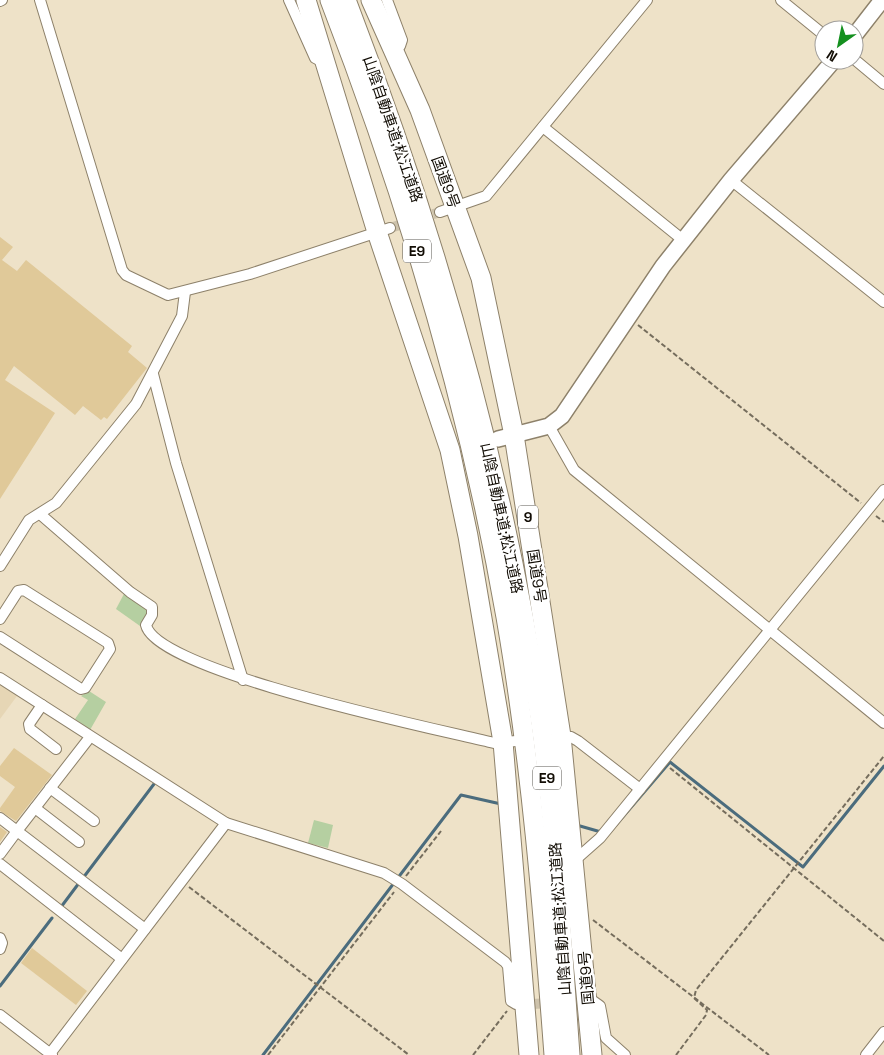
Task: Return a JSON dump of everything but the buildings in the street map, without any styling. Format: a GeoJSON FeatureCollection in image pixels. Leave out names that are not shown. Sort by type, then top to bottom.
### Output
{"type":"FeatureCollection","features":[{"type":"Feature","properties":{"kind":"highway"},"geometry":{"type":"LineString","coordinates":[[306,0],[456,448],[468,536],[510,742],[524,1004],[529,1055]]}},
{"type":"Feature","properties":{"kind":"highway","name":"山陰自動車道;松江道路"},"geometry":{"type":"LineString","coordinates":[[330,0],[373,112],[400,195],[461,404],[485,508],[506,618],[523,728],[539,858],[554,1055]]}},
{"type":"Feature","properties":{"kind":"highway","name":"山陰自動車道;松江道路"},"geometry":{"type":"LineString","coordinates":[[346,0],[418,200],[475,398],[501,504],[523,614],[541,725],[555,852],[570,1055]]}},
{"type":"Feature","properties":{"kind":"highway","name":"国道9号"},"geometry":{"type":"LineString","coordinates":[[371,0],[420,110],[448,210],[480,278],[558,736],[574,861],[585,1001],[592,1055]]}},
{"type":"Feature","properties":{"kind":"street"},"geometry":{"type":"LineString","coordinates":[[40,0],[122,270],[157,292],[168,296],[250,274],[384,230]]}},
{"type":"Feature","properties":{"kind":"street"},"geometry":{"type":"LineString","coordinates":[[289,0],[315,58],[326,64]]}},
{"type":"Feature","properties":{"kind":"street"},"geometry":{"type":"LineString","coordinates":[[387,0],[402,40],[400,46],[393,49]]}},
{"type":"Feature","properties":{"kind":"street"},"geometry":{"type":"LineString","coordinates":[[448,210],[486,196],[647,0]]}},
{"type":"Feature","properties":{"kind":"street"},"geometry":{"type":"LineString","coordinates":[[781,0],[814,27]]}},
{"type":"Feature","properties":{"kind":"street"},"geometry":{"type":"LineString","coordinates":[[864,23],[882,0]]}},
{"type":"Feature","properties":{"kind":"street"},"geometry":{"type":"LineString","coordinates":[[864,67],[884,84]]}},
{"type":"Feature","properties":{"kind":"street"},"geometry":{"type":"LineString","coordinates":[[506,437],[549,426],[570,406],[628,317],[683,240],[731,180],[825,70]]}},
{"type":"Feature","properties":{"kind":"street"},"geometry":{"type":"LineString","coordinates":[[543,127],[683,240]]}},
{"type":"Feature","properties":{"kind":"street"},"geometry":{"type":"LineString","coordinates":[[731,180],[884,302]]}},
{"type":"Feature","properties":{"kind":"street"},"geometry":{"type":"LineString","coordinates":[[0,566],[28,520],[56,503],[136,404],[182,316],[185,292]]}},
{"type":"Feature","properties":{"kind":"street"},"geometry":{"type":"LineString","coordinates":[[153,374],[176,463],[243,680]]}},
{"type":"Feature","properties":{"kind":"street"},"geometry":{"type":"LineString","coordinates":[[549,426],[574,470],[770,632],[884,723]]}},
{"type":"Feature","properties":{"kind":"street"},"geometry":{"type":"LineString","coordinates":[[574,861],[600,838],[884,490]]}},
{"type":"Feature","properties":{"kind":"street"},"geometry":{"type":"LineString","coordinates":[[40,514],[130,592],[152,607],[153,612],[147,628],[161,644],[243,680],[312,699],[494,743],[510,742]]}},
{"type":"Feature","properties":{"kind":"street"},"geometry":{"type":"LineString","coordinates":[[0,619],[18,591],[24,590],[108,643],[110,649],[85,688],[80,689],[0,637]]}},
{"type":"Feature","properties":{"kind":"street"},"geometry":{"type":"LineString","coordinates":[[0,678],[226,823],[384,873],[401,883],[506,962],[524,1004]]}},
{"type":"Feature","properties":{"kind":"street"},"geometry":{"type":"LineString","coordinates":[[42,705],[29,724],[30,729],[56,749]]}},
{"type":"Feature","properties":{"kind":"street"},"geometry":{"type":"LineString","coordinates":[[0,854],[90,736]]}},
{"type":"Feature","properties":{"kind":"street"},"geometry":{"type":"LineString","coordinates":[[558,736],[578,741],[640,789]]}},
{"type":"Feature","properties":{"kind":"street"},"geometry":{"type":"LineString","coordinates":[[50,788],[94,821]]}},
{"type":"Feature","properties":{"kind":"street"},"geometry":{"type":"LineString","coordinates":[[35,808],[79,842]]}},
{"type":"Feature","properties":{"kind":"street"},"geometry":{"type":"LineString","coordinates":[[0,818],[145,929]]}},
{"type":"Feature","properties":{"kind":"street"},"geometry":{"type":"LineString","coordinates":[[0,1015],[50,1054],[226,823]]}},
{"type":"Feature","properties":{"kind":"street"},"geometry":{"type":"LineString","coordinates":[[0,864],[122,958]]}},
{"type":"Feature","properties":{"kind":"street"},"geometry":{"type":"LineString","coordinates":[[0,938],[2,942],[0,949]]}},
{"type":"Feature","properties":{"kind":"street"},"geometry":{"type":"LineString","coordinates":[[585,1001],[593,1001],[600,1006],[606,1038],[625,1055]]}},
{"type":"Feature","properties":{"kind":"street"},"geometry":{"type":"LineString","coordinates":[[866,1055],[884,1032]]}},
{"type":"Feature","properties":{"kind":"path"},"geometry":{"type":"LineString","coordinates":[[628,317],[884,522]]}},
{"type":"Feature","properties":{"kind":"path"},"geometry":{"type":"LineString","coordinates":[[694,996],[795,866],[884,756]]}},
{"type":"Feature","properties":{"kind":"path"},"geometry":{"type":"LineString","coordinates":[[668,767],[793,870],[884,941]]}},
{"type":"Feature","properties":{"kind":"path"},"geometry":{"type":"LineString","coordinates":[[268,1055],[441,831]]}},
{"type":"Feature","properties":{"kind":"path"},"geometry":{"type":"LineString","coordinates":[[182,881],[409,1055]]}},
{"type":"Feature","properties":{"kind":"path"},"geometry":{"type":"LineString","coordinates":[[580,920],[598,922],[769,1055]]}},
{"type":"Feature","properties":{"kind":"path"},"geometry":{"type":"LineString","coordinates":[[676,1055],[707,1013],[694,996]]}},
{"type":"Feature","properties":{"kind":"path"},"geometry":{"type":"LineString","coordinates":[[473,1055],[524,1004]]}},
{"type":"Feature","properties":{"kind":"shaded area"},"geometry":{"type":"Polygon","coordinates":[[[0,685],[17,696],[0,719],[0,685]]]}},
{"type":"Feature","properties":{"kind":"green space"},"geometry":{"type":"Polygon","coordinates":[[[125,592],[147,606],[150,612],[140,626],[116,609],[125,592]]]}},
{"type":"Feature","properties":{"kind":"green space"},"geometry":{"type":"Polygon","coordinates":[[[89,691],[106,702],[90,730],[75,719],[88,700],[81,696],[89,691]]]}},
{"type":"Feature","properties":{"kind":"green space"},"geometry":{"type":"Polygon","coordinates":[[[314,820],[333,825],[328,848],[308,843],[314,820]]]}},
{"type":"Feature","properties":{"kind":"waterway"},"geometry":{"type":"LineString","coordinates":[[609,833],[670,762],[803,867],[884,766]]}},
{"type":"Feature","properties":{"kind":"waterway"},"geometry":{"type":"LineString","coordinates":[[83,878],[154,784]]}},
{"type":"Feature","properties":{"kind":"waterway"},"geometry":{"type":"LineString","coordinates":[[263,1055],[461,795],[501,804]]}},
{"type":"Feature","properties":{"kind":"waterway"},"geometry":{"type":"LineString","coordinates":[[580,826],[601,832]]}},
{"type":"Feature","properties":{"kind":"waterway"},"geometry":{"type":"LineString","coordinates":[[61,907],[79,883]]}},
{"type":"Feature","properties":{"kind":"waterway"},"geometry":{"type":"LineString","coordinates":[[0,986],[52,918]]}},
{"type":"Feature","properties":{"kind":"tunnel"},"geometry":{"type":"LineString","coordinates":[[390,228],[440,212]]}},
{"type":"Feature","properties":{"kind":"tunnel"},"geometry":{"type":"LineString","coordinates":[[532,1004],[583,1001]]}}]}
